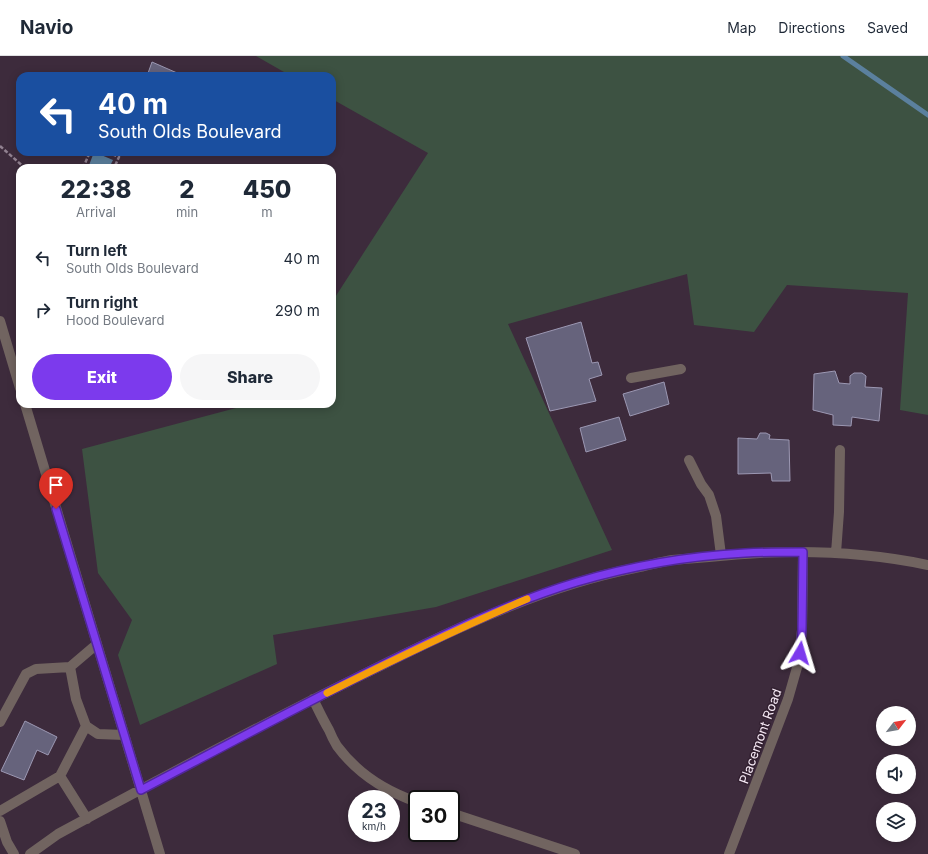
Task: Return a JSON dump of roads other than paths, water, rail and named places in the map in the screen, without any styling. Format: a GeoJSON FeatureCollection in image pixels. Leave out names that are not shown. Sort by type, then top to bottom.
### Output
{"type":"FeatureCollection","features":[{"type":"Feature","properties":{"kind":"street"},"geometry":{"type":"LineString","coordinates":[[0,321],[16,375]]}},
{"type":"Feature","properties":{"kind":"street"},"geometry":{"type":"LineString","coordinates":[[631,378],[681,369]]}},
{"type":"Feature","properties":{"kind":"street"},"geometry":{"type":"LineString","coordinates":[[26,408],[160,854]]}},
{"type":"Feature","properties":{"kind":"street"},"geometry":{"type":"LineString","coordinates":[[836,553],[839,512],[840,450]]}},
{"type":"Feature","properties":{"kind":"street"},"geometry":{"type":"LineString","coordinates":[[689,460],[701,484],[709,495],[716,516],[721,555]]}},
{"type":"Feature","properties":{"kind":"street"},"geometry":{"type":"LineString","coordinates":[[33,853],[58,834],[313,699],[486,616],[533,597],[577,582],[672,560],[745,553],[803,552],[854,554],[928,565]]}},
{"type":"Feature","properties":{"kind":"street","name":"Placemont Road"},"geometry":{"type":"LineString","coordinates":[[729,854],[788,699],[798,664],[802,630],[803,552]]}},
{"type":"Feature","properties":{"kind":"street"},"geometry":{"type":"LineString","coordinates":[[0,722],[26,674],[36,669],[70,667],[97,644]]}},
{"type":"Feature","properties":{"kind":"street"},"geometry":{"type":"LineString","coordinates":[[70,667],[76,699],[86,726],[98,734],[124,735]]}},
{"type":"Feature","properties":{"kind":"street"},"geometry":{"type":"LineString","coordinates":[[313,699],[337,745],[352,763],[363,774],[380,786],[408,799]]}},
{"type":"Feature","properties":{"kind":"street"},"geometry":{"type":"LineString","coordinates":[[0,811],[60,776],[86,726]]}},
{"type":"Feature","properties":{"kind":"street"},"geometry":{"type":"LineString","coordinates":[[60,776],[86,819]]}},
{"type":"Feature","properties":{"kind":"street"},"geometry":{"type":"LineString","coordinates":[[460,816],[575,854]]}},
{"type":"Feature","properties":{"kind":"street"},"geometry":{"type":"LineString","coordinates":[[0,821],[7,842],[14,854]]}},
{"type":"Feature","properties":{"kind":"water"},"geometry":{"type":"Polygon","coordinates":[[[92,156],[104,156],[113,160],[111,164],[90,164],[92,156]]]}},
{"type":"Feature","properties":{"kind":"waterway"},"geometry":{"type":"LineString","coordinates":[[843,56],[928,115]]}}]}
